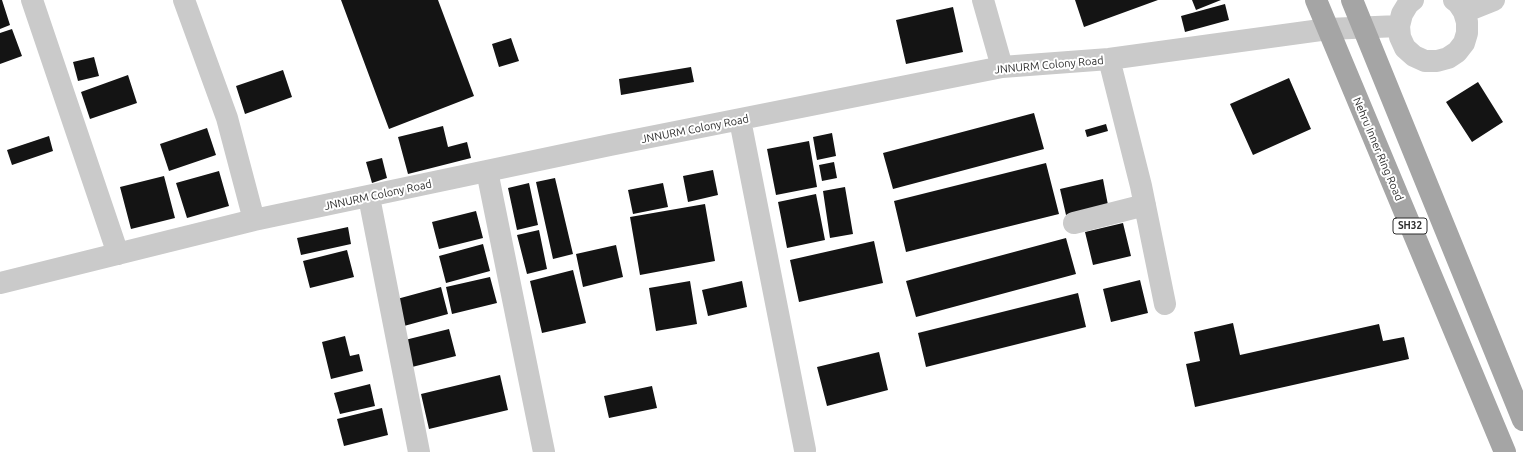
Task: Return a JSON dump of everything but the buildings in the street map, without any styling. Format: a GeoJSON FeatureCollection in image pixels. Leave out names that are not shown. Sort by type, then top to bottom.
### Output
{"type":"FeatureCollection","features":[{"type":"Feature","properties":{"kind":"main road","name":"Nehru Inner Ring Road"},"geometry":{"type":"LineString","coordinates":[[1316,0],[1505,452]]}},
{"type":"Feature","properties":{"kind":"main road","name":"SH32"},"geometry":{"type":"LineString","coordinates":[[1352,0],[1523,420]]}},
{"type":"Feature","properties":{"kind":"street"},"geometry":{"type":"LineString","coordinates":[[32,0],[118,254]]}},
{"type":"Feature","properties":{"kind":"street"},"geometry":{"type":"LineString","coordinates":[[184,0],[227,118],[254,220]]}},
{"type":"Feature","properties":{"kind":"street"},"geometry":{"type":"LineString","coordinates":[[983,0],[1002,67]]}},
{"type":"Feature","properties":{"kind":"street"},"geometry":{"type":"LineString","coordinates":[[1413,0],[1408,4],[1402,14],[1399,26],[1400,37],[1405,48],[1414,56],[1425,61],[1437,61],[1448,58],[1457,52],[1464,44],[1467,33],[1467,22],[1459,6],[1494,0]]}},
{"type":"Feature","properties":{"kind":"street","name":"JNNURM Colony Road"},"geometry":{"type":"LineString","coordinates":[[0,283],[254,220],[369,197],[610,145],[1002,67],[1109,59],[1328,29],[1399,26]]}},
{"type":"Feature","properties":{"kind":"street"},"geometry":{"type":"LineString","coordinates":[[1109,59],[1145,205],[1165,304]]}},
{"type":"Feature","properties":{"kind":"street"},"geometry":{"type":"LineString","coordinates":[[740,120],[805,450]]}},
{"type":"Feature","properties":{"kind":"street"},"geometry":{"type":"LineString","coordinates":[[487,172],[544,452]]}},
{"type":"Feature","properties":{"kind":"street"},"geometry":{"type":"LineString","coordinates":[[369,197],[419,452]]}},
{"type":"Feature","properties":{"kind":"street"},"geometry":{"type":"LineString","coordinates":[[1074,223],[1145,205]]}}]}
